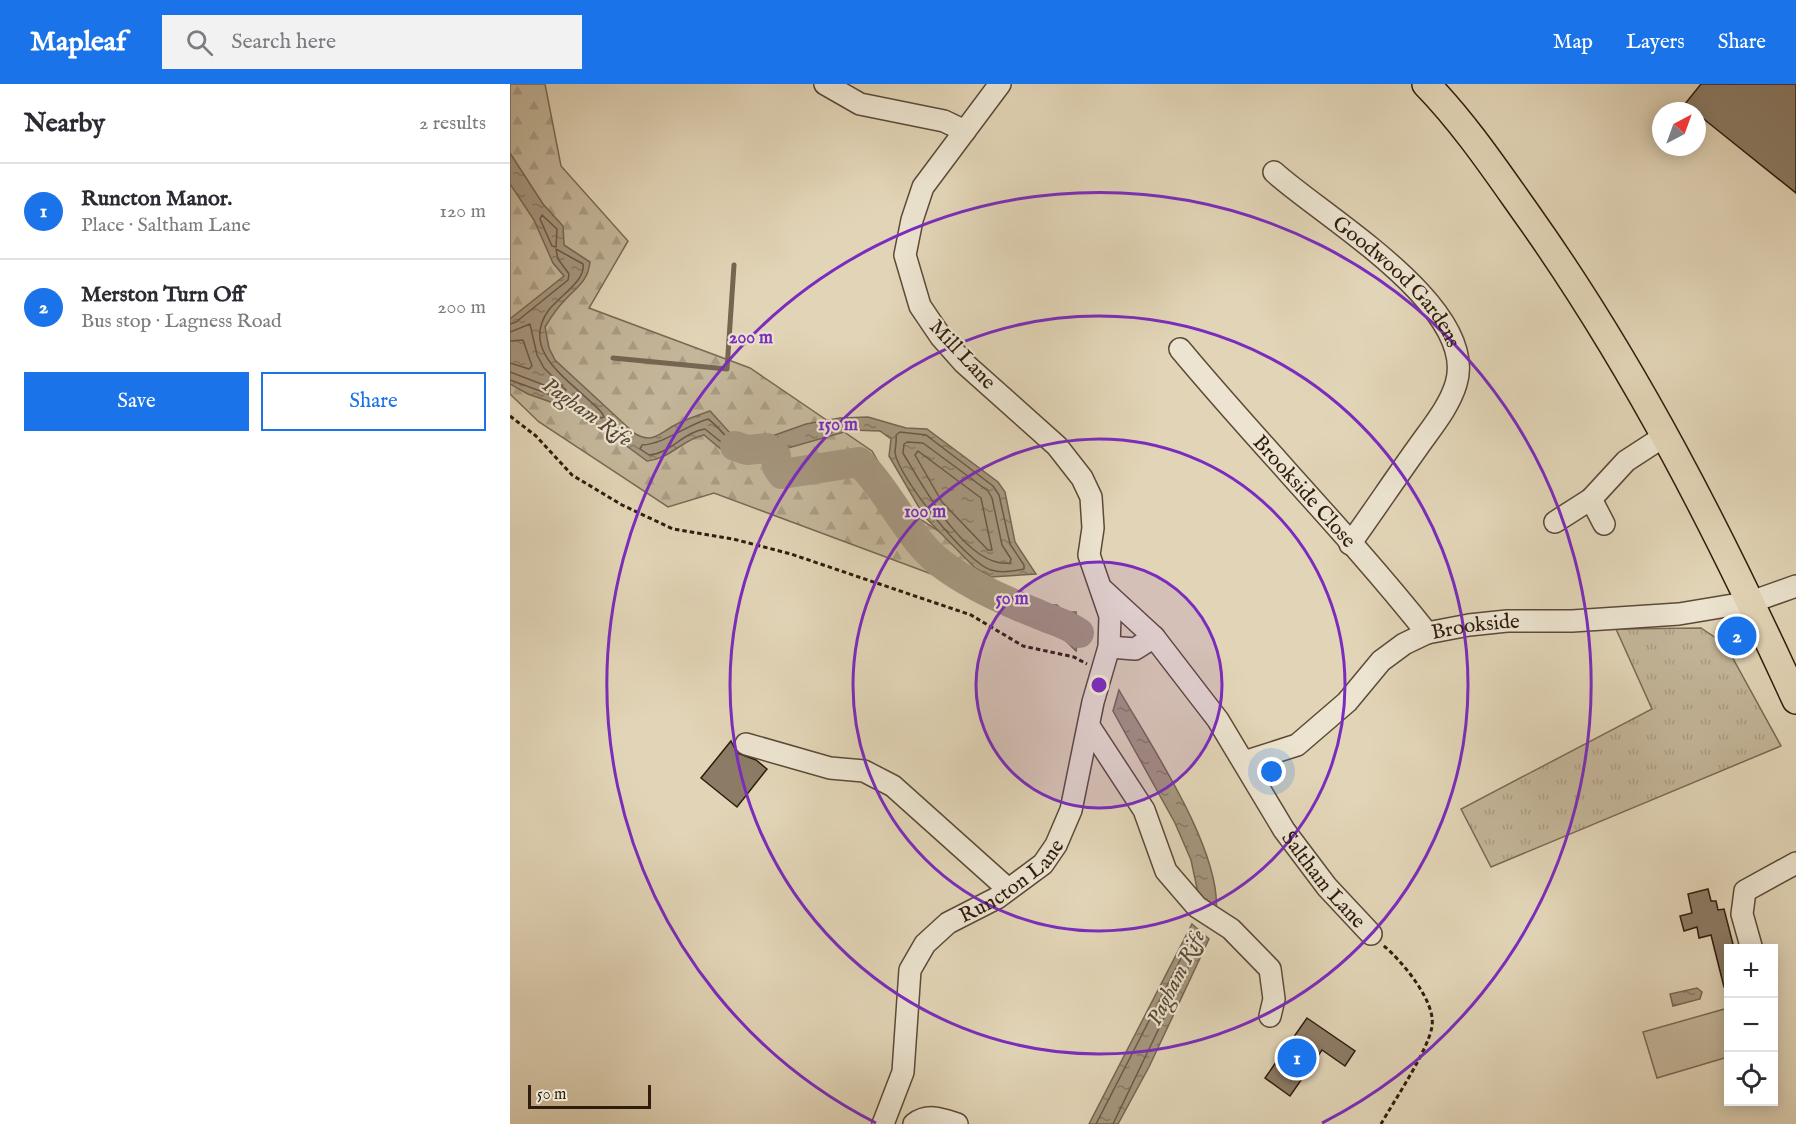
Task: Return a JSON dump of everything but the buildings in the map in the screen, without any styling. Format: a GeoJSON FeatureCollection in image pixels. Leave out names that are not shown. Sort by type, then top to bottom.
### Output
{"type":"FeatureCollection","features":[{"type":"Feature","properties":{"kind":"main road"},"geometry":{"type":"LineString","coordinates":[[1426,84],[1507,186],[1573,278],[1666,435],[1751,602],[1796,700]]}},
{"type":"Feature","properties":{"kind":"street"},"geometry":{"type":"LineString","coordinates":[[825,84],[860,104],[944,121],[965,131]]}},
{"type":"Feature","properties":{"kind":"street","name":"Mill Lane"},"geometry":{"type":"LineString","coordinates":[[1000,84],[923,187],[912,220],[905,255],[911,282],[920,306],[941,337],[964,363],[1057,446],[1082,478],[1091,497],[1093,528],[1089,555],[1110,616]]}},
{"type":"Feature","properties":{"kind":"street","name":"Goodwood Gardens"},"geometry":{"type":"LineString","coordinates":[[1274,172],[1289,197],[1335,219],[1408,280],[1431,305],[1451,337],[1458,360],[1456,383],[1443,411],[1350,544]]}},
{"type":"Feature","properties":{"kind":"street","name":"Brookside Close"},"geometry":{"type":"LineString","coordinates":[[1180,349],[1239,420],[1427,633]]}},
{"type":"Feature","properties":{"kind":"street"},"geometry":{"type":"LineString","coordinates":[[1555,522],[1591,499],[1626,461],[1666,435]]}},
{"type":"Feature","properties":{"kind":"street"},"geometry":{"type":"LineString","coordinates":[[1591,499],[1604,524]]}},
{"type":"Feature","properties":{"kind":"street","name":"Saltham Lane"},"geometry":{"type":"LineString","coordinates":[[1098,586],[1154,637],[1218,720],[1284,830],[1327,887],[1371,934]]}},
{"type":"Feature","properties":{"kind":"street","name":"Brookside"},"geometry":{"type":"LineString","coordinates":[[1244,762],[1297,745],[1347,702],[1381,661],[1404,644],[1427,633],[1508,621],[1572,621],[1679,614],[1751,602],[1796,586]]}},
{"type":"Feature","properties":{"kind":"street","name":"Runcton Lane"},"geometry":{"type":"LineString","coordinates":[[890,1121],[903,1072],[910,970],[925,944],[948,923],[1008,889],[1043,864],[1056,845],[1071,810],[1109,647],[1110,616]]}},
{"type":"Feature","properties":{"kind":"street"},"geometry":{"type":"LineString","coordinates":[[1109,647],[1135,649],[1154,637]]}},
{"type":"Feature","properties":{"kind":"street"},"geometry":{"type":"LineString","coordinates":[[1089,726],[1144,810],[1166,871],[1197,907],[1231,929],[1270,969],[1274,999],[1270,1016]]}},
{"type":"Feature","properties":{"kind":"street"},"geometry":{"type":"LineString","coordinates":[[746,744],[830,768],[864,771],[893,786],[1008,889]]}},
{"type":"Feature","properties":{"kind":"street"},"geometry":{"type":"LineString","coordinates":[[1750,944],[1742,914],[1745,891],[1796,862]]}},
{"type":"Feature","properties":{"kind":"street"},"geometry":{"type":"LineString","coordinates":[[914,1124],[921,1119],[936,1117],[957,1124]]}},
{"type":"Feature","properties":{"kind":"path"},"geometry":{"type":"LineString","coordinates":[[510,416],[536,436],[572,475],[622,505],[673,529],[732,539],[791,554],[971,615],[1023,646],[1074,657],[1102,672]]}},
{"type":"Feature","properties":{"kind":"path","name":"Saltham Lane"},"geometry":{"type":"LineString","coordinates":[[1371,934],[1391,952],[1413,978],[1431,1010],[1432,1026],[1416,1063],[1381,1124]]}},
{"type":"Feature","properties":{"kind":"green space"},"geometry":{"type":"Polygon","coordinates":[[[510,84],[545,84],[561,166],[628,241],[589,308],[750,368],[872,451],[906,510],[985,561],[977,591],[714,493],[668,507],[539,422],[510,394],[510,84]]]}},
{"type":"Feature","properties":{"kind":"green space"},"geometry":{"type":"Polygon","coordinates":[[[1701,628],[1725,644],[1781,746],[1491,867],[1461,809],[1652,709],[1616,629],[1701,628]]]}},
{"type":"Feature","properties":{"kind":"green space"},"geometry":{"type":"Polygon","coordinates":[[[1724,1009],[1724,1058],[1657,1078],[1643,1032],[1724,1009]]]}},
{"type":"Feature","properties":{"kind":"water"},"geometry":{"type":"Polygon","coordinates":[[[510,153],[543,204],[563,226],[564,245],[590,262],[584,279],[559,306],[545,327],[549,348],[555,360],[634,433],[651,438],[681,422],[710,411],[730,433],[743,442],[758,441],[806,424],[840,418],[868,417],[906,428],[927,429],[998,482],[1005,492],[1015,542],[1036,574],[991,577],[975,568],[924,516],[889,456],[891,439],[880,431],[851,430],[743,461],[728,455],[704,435],[689,440],[663,457],[647,461],[582,413],[528,394],[510,384],[510,319],[564,276],[553,263],[534,220],[510,184],[510,153]]]}},
{"type":"Feature","properties":{"kind":"water"},"geometry":{"type":"Polygon","coordinates":[[[1047,605],[1057,605],[1064,612],[1076,612],[1079,633],[1076,651],[1050,625],[1041,621],[1047,605]]]}},
{"type":"Feature","properties":{"kind":"water"},"geometry":{"type":"Polygon","coordinates":[[[1119,690],[1165,768],[1197,830],[1215,888],[1216,913],[1198,893],[1191,860],[1175,823],[1113,711],[1119,690]]]}},
{"type":"Feature","properties":{"kind":"water"},"geometry":{"type":"Polygon","coordinates":[[[1192,924],[1209,939],[1149,1067],[1118,1124],[1089,1124],[1192,924]]]}},
{"type":"Feature","properties":{"kind":"water"},"geometry":{"type":"Polygon","coordinates":[[[1697,988],[1702,992],[1700,999],[1673,1006],[1670,994],[1697,988]]]}},
{"type":"Feature","properties":{"kind":"waterway"},"geometry":{"type":"LineString","coordinates":[[613,358],[727,369],[734,265]]}},
{"type":"Feature","properties":{"kind":"waterway","name":"Pagham Rife"},"geometry":{"type":"LineString","coordinates":[[735,446],[747,450],[767,448],[776,456],[777,467],[782,474],[859,462],[881,488],[921,545],[947,568],[991,594],[1064,624],[1079,633]]}},
{"type":"Feature","properties":{"kind":"place","name":"Merston Turn Off"},"geometry":{"type":"Point","coordinates":[1737,636]}},
{"type":"Feature","properties":{"kind":"place","name":"Runcton Manor."},"geometry":{"type":"Point","coordinates":[1297,1058]}}]}
